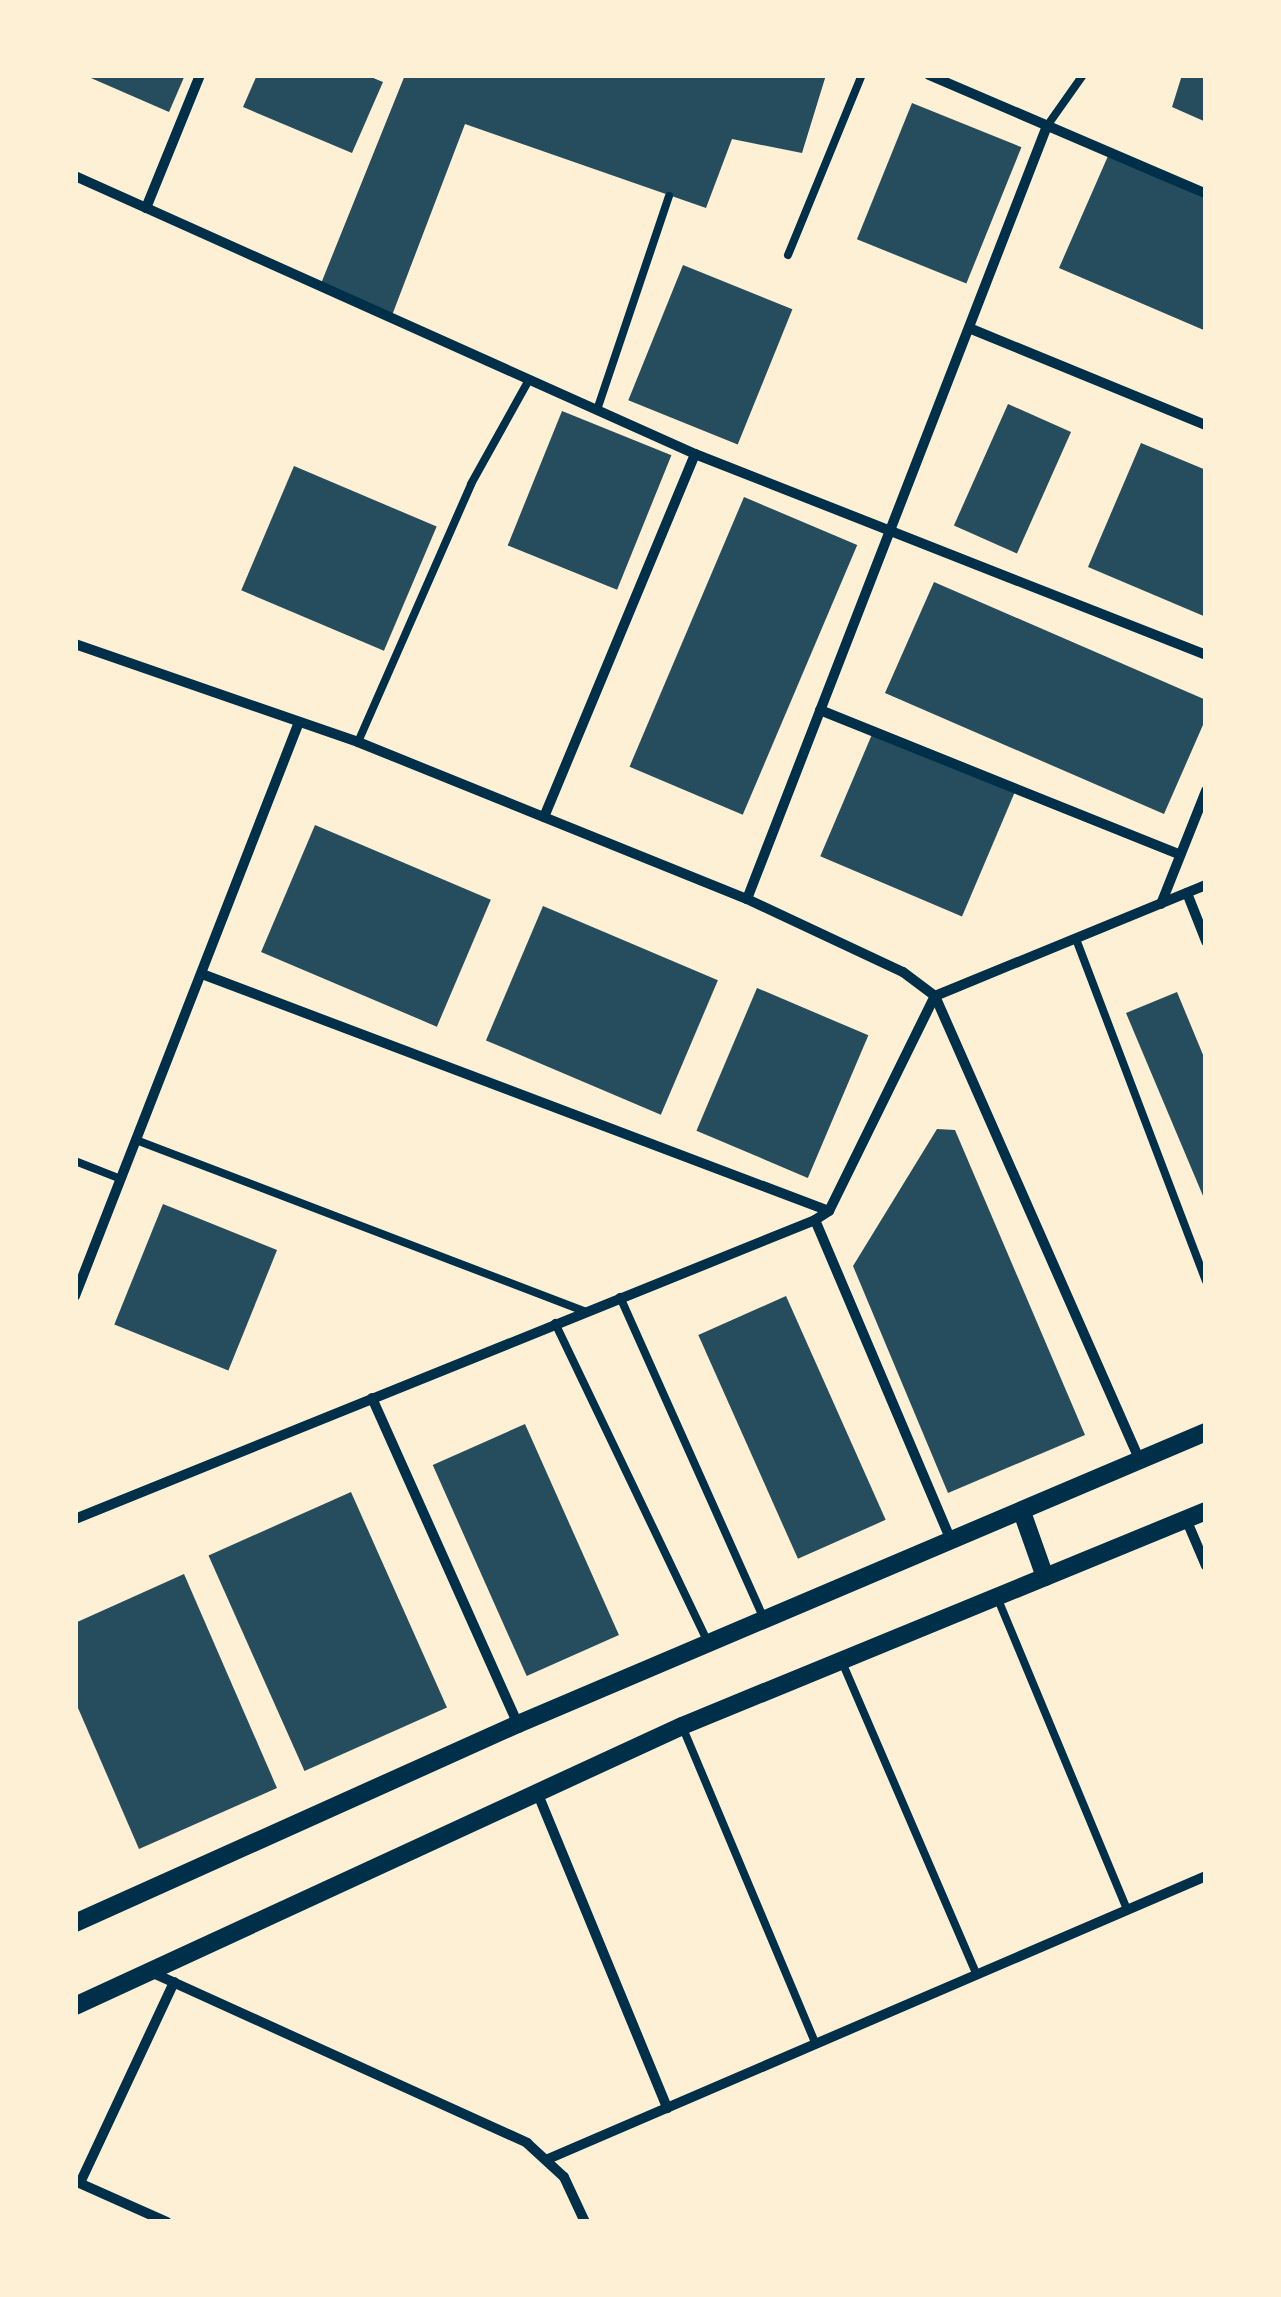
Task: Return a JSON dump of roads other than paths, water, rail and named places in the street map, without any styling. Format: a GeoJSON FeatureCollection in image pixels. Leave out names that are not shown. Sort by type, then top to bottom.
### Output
{"type":"FeatureCollection","features":[{"type":"Feature","properties":{"kind":"street"},"geometry":{"type":"LineString","coordinates":[[146,208],[200,75]]}},
{"type":"Feature","properties":{"kind":"street"},"geometry":{"type":"LineString","coordinates":[[929,75],[1206,194]]}},
{"type":"Feature","properties":{"kind":"street"},"geometry":{"type":"LineString","coordinates":[[747,899],[1047,126]]}},
{"type":"Feature","properties":{"kind":"street"},"geometry":{"type":"LineString","coordinates":[[75,176],[696,454],[1206,655]]}},
{"type":"Feature","properties":{"kind":"street"},"geometry":{"type":"LineString","coordinates":[[969,328],[1206,424]]}},
{"type":"Feature","properties":{"kind":"street"},"geometry":{"type":"LineString","coordinates":[[544,817],[696,454]]}},
{"type":"Feature","properties":{"kind":"street"},"geometry":{"type":"LineString","coordinates":[[75,644],[358,742],[747,899],[902,972],[935,996],[1140,1461]]}},
{"type":"Feature","properties":{"kind":"street"},"geometry":{"type":"LineString","coordinates":[[820,710],[1180,855]]}},
{"type":"Feature","properties":{"kind":"street"},"geometry":{"type":"LineString","coordinates":[[75,1296],[299,722]]}},
{"type":"Feature","properties":{"kind":"street"},"geometry":{"type":"LineString","coordinates":[[1161,904],[1206,791]]}},
{"type":"Feature","properties":{"kind":"street"},"geometry":{"type":"LineString","coordinates":[[75,1518],[816,1220],[829,1211],[935,996],[1206,885]]}},
{"type":"Feature","properties":{"kind":"street"},"geometry":{"type":"LineString","coordinates":[[1187,893],[1206,941]]}},
{"type":"Feature","properties":{"kind":"street"},"geometry":{"type":"LineString","coordinates":[[202,974],[829,1211]]}},
{"type":"Feature","properties":{"kind":"street"},"geometry":{"type":"LineString","coordinates":[[816,1220],[952,1542]]}},
{"type":"Feature","properties":{"kind":"street"},"geometry":{"type":"LineString","coordinates":[[372,1398],[518,1724]]}},
{"type":"Feature","properties":{"kind":"street"},"geometry":{"type":"LineString","coordinates":[[75,1922],[518,1724],[1206,1432]]}},
{"type":"Feature","properties":{"kind":"street"},"geometry":{"type":"LineString","coordinates":[[75,2006],[682,1726],[1206,1510]]}},
{"type":"Feature","properties":{"kind":"street"},"geometry":{"type":"LineString","coordinates":[[1022,1512],[1045,1576]]}},
{"type":"Feature","properties":{"kind":"street"},"geometry":{"type":"LineString","coordinates":[[1186,1519],[1206,1566]]}},
{"type":"Feature","properties":{"kind":"street"},"geometry":{"type":"LineString","coordinates":[[537,1792],[667,2108]]}},
{"type":"Feature","properties":{"kind":"street"},"geometry":{"type":"LineString","coordinates":[[548,2158],[1206,1876]]}},
{"type":"Feature","properties":{"kind":"street"},"geometry":{"type":"LineString","coordinates":[[153,1973],[528,2143],[548,2158],[570,2188],[584,2222]]}},
{"type":"Feature","properties":{"kind":"street"},"geometry":{"type":"LineString","coordinates":[[167,2222],[78,2182],[174,1982]]}},
{"type":"Feature","properties":{"kind":"lane"},"geometry":{"type":"LineString","coordinates":[[788,255],[862,75]]}},
{"type":"Feature","properties":{"kind":"lane"},"geometry":{"type":"LineString","coordinates":[[1047,126],[1083,75]]}},
{"type":"Feature","properties":{"kind":"lane"},"geometry":{"type":"LineString","coordinates":[[596,410],[669,196]]}},
{"type":"Feature","properties":{"kind":"lane"},"geometry":{"type":"LineString","coordinates":[[358,742],[471,484],[529,380]]}},
{"type":"Feature","properties":{"kind":"lane"},"geometry":{"type":"LineString","coordinates":[[1076,939],[1206,1281]]}},
{"type":"Feature","properties":{"kind":"lane"},"geometry":{"type":"LineString","coordinates":[[136,1140],[584,1311]]}},
{"type":"Feature","properties":{"kind":"lane"},"geometry":{"type":"LineString","coordinates":[[75,1161],[121,1180]]}},
{"type":"Feature","properties":{"kind":"lane"},"geometry":{"type":"LineString","coordinates":[[620,1297],[765,1621]]}},
{"type":"Feature","properties":{"kind":"lane"},"geometry":{"type":"LineString","coordinates":[[555,1323],[708,1642]]}},
{"type":"Feature","properties":{"kind":"lane"},"geometry":{"type":"LineString","coordinates":[[996,1597],[1127,1910]]}},
{"type":"Feature","properties":{"kind":"lane"},"geometry":{"type":"LineString","coordinates":[[842,1662],[977,1975]]}},
{"type":"Feature","properties":{"kind":"lane"},"geometry":{"type":"LineString","coordinates":[[682,1726],[816,2044]]}}]}
